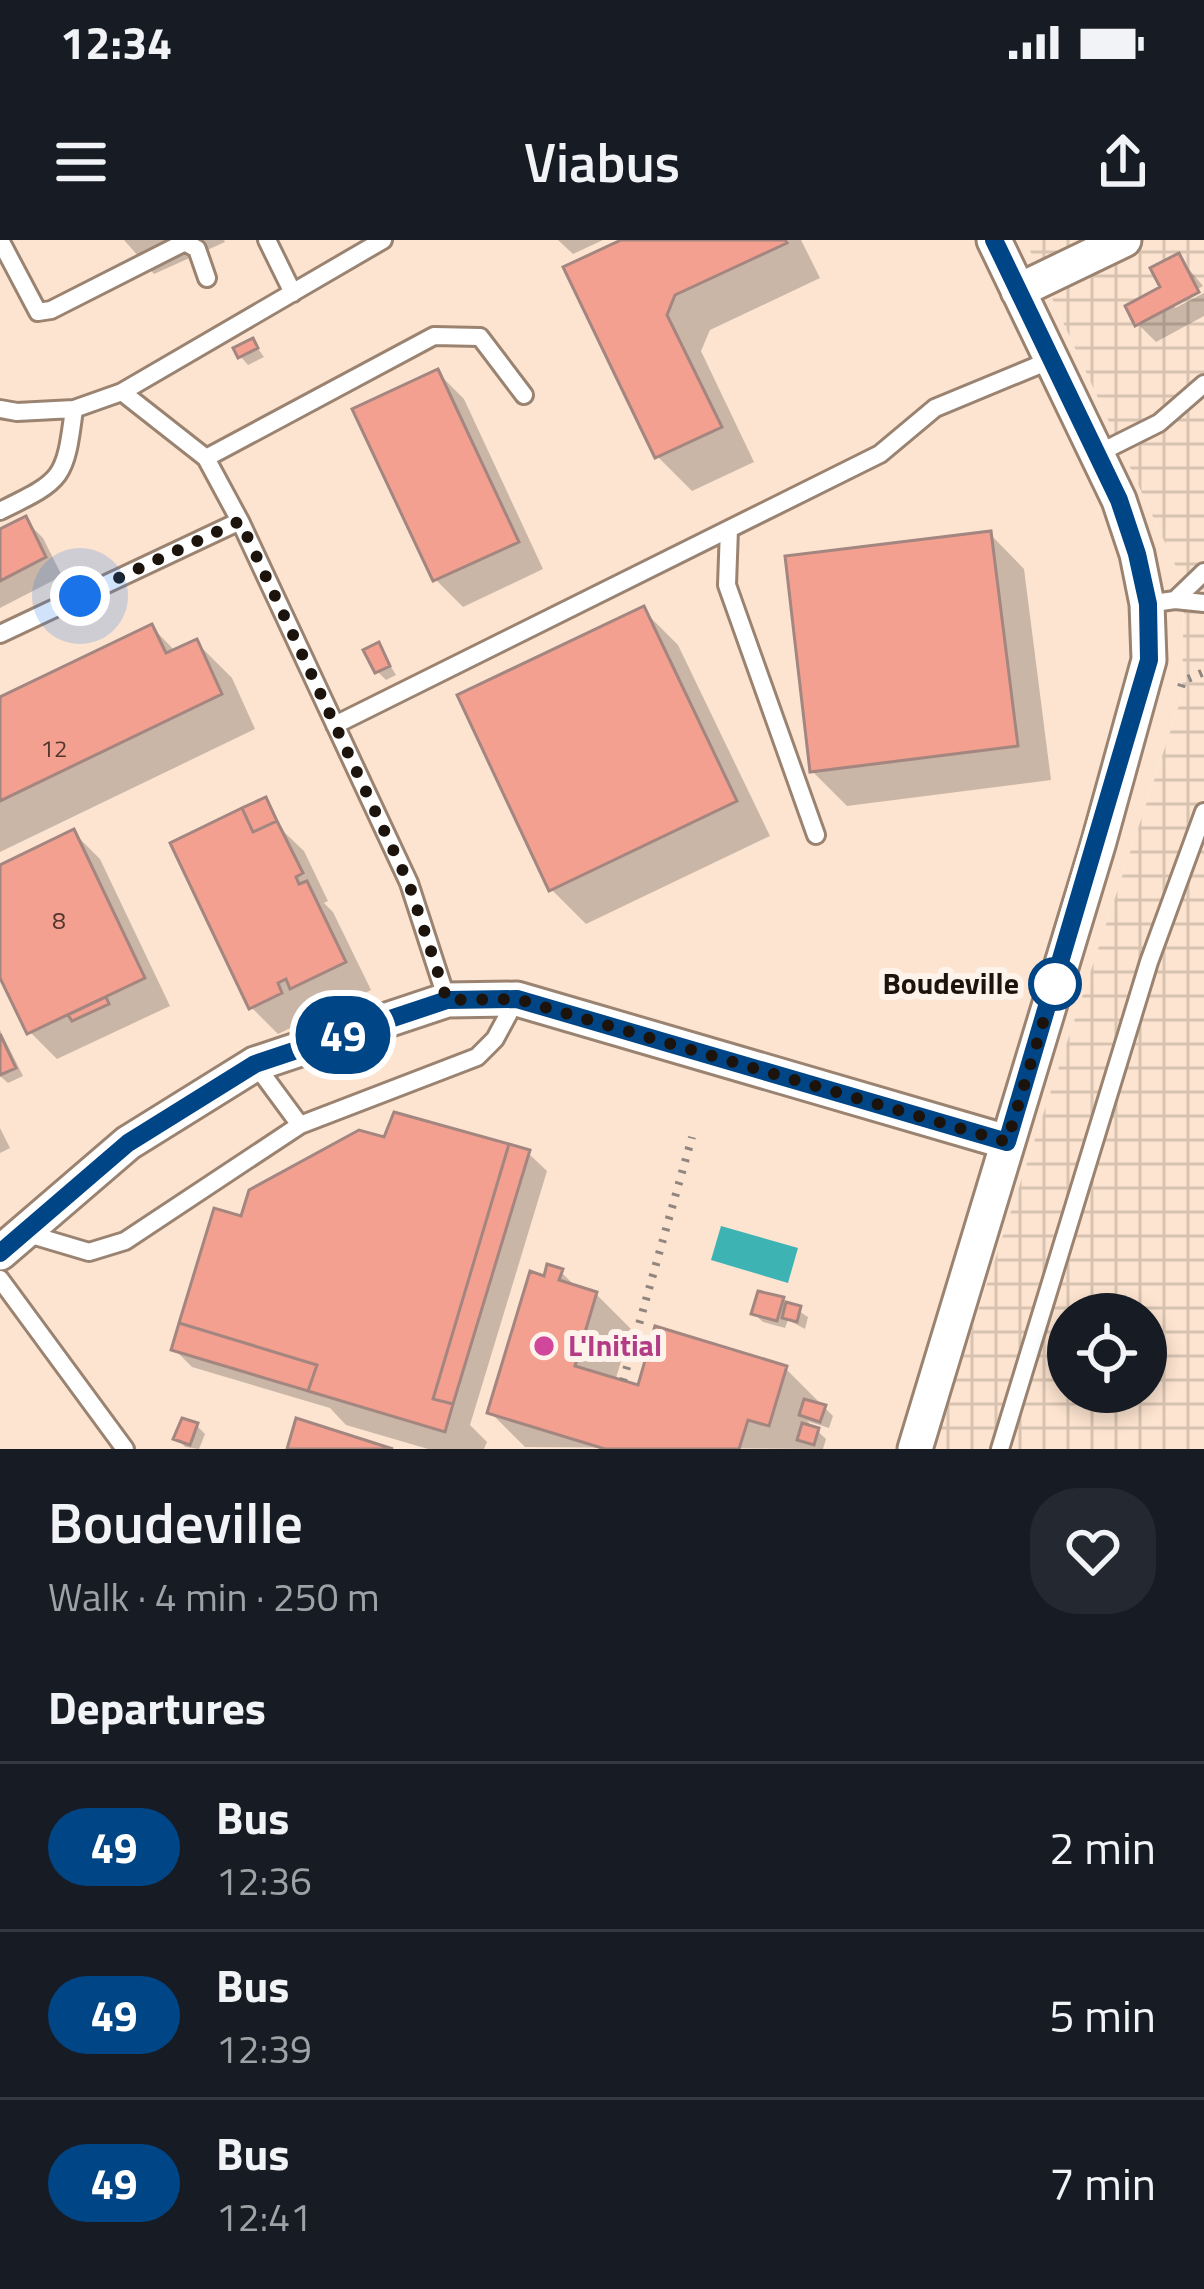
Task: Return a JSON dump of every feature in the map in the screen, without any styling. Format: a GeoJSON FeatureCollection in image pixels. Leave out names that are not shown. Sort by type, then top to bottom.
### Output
{"type":"FeatureCollection","features":[{"type":"Feature","properties":{"kind":"street"},"geometry":{"type":"LineString","coordinates":[[915,1449],[1139,704],[1161,602],[994,240]]}},
{"type":"Feature","properties":{"kind":"street"},"geometry":{"type":"LineString","coordinates":[[1018,291],[1124,240]]}},
{"type":"Feature","properties":{"kind":"street"},"geometry":{"type":"LineString","coordinates":[[12,1243],[128,1143],[255,1064],[447,1000],[517,999],[1007,1142]]}},
{"type":"Feature","properties":{"kind":"lane"},"geometry":{"type":"LineString","coordinates":[[0,240],[38,312],[51,310],[185,242],[197,249],[206,278]]}},
{"type":"Feature","properties":{"kind":"lane"},"geometry":{"type":"LineString","coordinates":[[267,240],[292,293]]}},
{"type":"Feature","properties":{"kind":"lane"},"geometry":{"type":"LineString","coordinates":[[0,409],[74,410],[122,392],[382,240]]}},
{"type":"Feature","properties":{"kind":"lane"},"geometry":{"type":"LineString","coordinates":[[206,458],[434,336],[480,337],[524,395]]}},
{"type":"Feature","properties":{"kind":"lane"},"geometry":{"type":"LineString","coordinates":[[335,725],[880,454],[935,408],[1051,360]]}},
{"type":"Feature","properties":{"kind":"lane"},"geometry":{"type":"LineString","coordinates":[[1096,454],[1159,423],[1204,384]]}},
{"type":"Feature","properties":{"kind":"lane"},"geometry":{"type":"LineString","coordinates":[[122,392],[206,458],[240,521],[409,884],[447,1000]]}},
{"type":"Feature","properties":{"kind":"lane"},"geometry":{"type":"LineString","coordinates":[[0,511],[52,485],[67,460],[74,410]]}},
{"type":"Feature","properties":{"kind":"lane"},"geometry":{"type":"LineString","coordinates":[[0,634],[240,521]]}},
{"type":"Feature","properties":{"kind":"lane"},"geometry":{"type":"LineString","coordinates":[[729,529],[727,585],[817,835]]}},
{"type":"Feature","properties":{"kind":"lane"},"geometry":{"type":"LineString","coordinates":[[1161,602],[1204,572]]}},
{"type":"Feature","properties":{"kind":"lane"},"geometry":{"type":"LineString","coordinates":[[1161,602],[1204,603]]}},
{"type":"Feature","properties":{"kind":"lane"},"geometry":{"type":"LineString","coordinates":[[1000,1449],[1149,962],[1204,812]]}},
{"type":"Feature","properties":{"kind":"lane"},"geometry":{"type":"LineString","coordinates":[[12,1243],[89,1252],[125,1241],[300,1125],[477,1057],[495,1039],[517,999]]}},
{"type":"Feature","properties":{"kind":"lane"},"geometry":{"type":"LineString","coordinates":[[255,1064],[300,1125]]}},
{"type":"Feature","properties":{"kind":"lane"},"geometry":{"type":"LineString","coordinates":[[0,1279],[125,1449]]}},
{"type":"Feature","properties":{"kind":"path"},"geometry":{"type":"LineString","coordinates":[[622,1381],[692,1137]]}},
{"type":"Feature","properties":{"kind":"shaded area"},"geometry":{"type":"Polygon","coordinates":[[[0,240],[1025,240],[1184,584],[1182,696],[932,1449],[0,1449],[0,240]]]}},
{"type":"Feature","properties":{"kind":"shaded area"},"geometry":{"type":"Polygon","coordinates":[[[1025,240],[1204,240],[1204,1449],[932,1449],[1182,696],[1184,584],[1025,240]]]}},
{"type":"Feature","properties":{"kind":"water"},"geometry":{"type":"Polygon","coordinates":[[[721,1226],[798,1248],[788,1283],[711,1260],[721,1226]]]}},
{"type":"Feature","properties":{"kind":"building"},"geometry":{"type":"Polygon","coordinates":[[[621,240],[787,243],[675,295],[667,315],[722,427],[655,458],[563,267],[621,240]]]}},
{"type":"Feature","properties":{"kind":"building"},"geometry":{"type":"Polygon","coordinates":[[[1179,253],[1199,292],[1135,326],[1125,306],[1160,287],[1150,268],[1179,253]]]}},
{"type":"Feature","properties":{"kind":"building"},"geometry":{"type":"Polygon","coordinates":[[[253,338],[258,348],[238,358],[233,348],[253,338]]]}},
{"type":"Feature","properties":{"kind":"building"},"geometry":{"type":"Polygon","coordinates":[[[438,369],[519,542],[433,581],[352,409],[438,369]]]}},
{"type":"Feature","properties":{"kind":"building"},"geometry":{"type":"Polygon","coordinates":[[[26,516],[46,557],[0,581],[0,529],[26,516]]]}},
{"type":"Feature","properties":{"kind":"building"},"geometry":{"type":"Polygon","coordinates":[[[991,531],[1018,746],[810,772],[785,556],[991,531]]]}},
{"type":"Feature","properties":{"kind":"building"},"geometry":{"type":"Polygon","coordinates":[[[644,606],[737,801],[549,891],[457,695],[644,606]]]}},
{"type":"Feature","properties":{"kind":"building"},"geometry":{"type":"Polygon","coordinates":[[[152,624],[166,653],[197,639],[222,694],[0,801],[0,697],[152,624]]]}},
{"type":"Feature","properties":{"kind":"building"},"geometry":{"type":"Polygon","coordinates":[[[379,642],[390,666],[375,673],[363,650],[379,642]]]}},
{"type":"Feature","properties":{"kind":"building"},"geometry":{"type":"Polygon","coordinates":[[[266,797],[277,821],[253,832],[242,808],[266,797]]]}},
{"type":"Feature","properties":{"kind":"building"},"geometry":{"type":"Polygon","coordinates":[[[242,808],[253,832],[277,821],[303,873],[296,877],[299,884],[307,881],[346,962],[290,989],[286,979],[278,983],[282,993],[249,1009],[170,843],[242,808]]]}},
{"type":"Feature","properties":{"kind":"building"},"geometry":{"type":"Polygon","coordinates":[[[74,829],[145,978],[27,1034],[0,978],[0,865],[74,829]]]}},
{"type":"Feature","properties":{"kind":"building"},"geometry":{"type":"Polygon","coordinates":[[[106,997],[109,1004],[72,1021],[68,1015],[106,997]]]}},
{"type":"Feature","properties":{"kind":"building"},"geometry":{"type":"Polygon","coordinates":[[[0,1034],[16,1068],[0,1075],[0,1034]]]}},
{"type":"Feature","properties":{"kind":"building"},"geometry":{"type":"Polygon","coordinates":[[[394,1112],[509,1144],[433,1399],[453,1404],[445,1432],[308,1391],[317,1365],[179,1323],[214,1208],[241,1216],[249,1190],[359,1130],[384,1137],[394,1112]]]}},
{"type":"Feature","properties":{"kind":"building"},"geometry":{"type":"Polygon","coordinates":[[[509,1144],[530,1150],[453,1404],[433,1399],[509,1144]]]}},
{"type":"Feature","properties":{"kind":"building","name":"L'Initial"},"geometry":{"type":"Polygon","coordinates":[[[547,1264],[563,1269],[559,1280],[597,1292],[575,1366],[638,1385],[655,1326],[787,1366],[769,1426],[748,1420],[739,1449],[605,1449],[487,1413],[530,1271],[544,1276],[547,1264]]]}},
{"type":"Feature","properties":{"kind":"building"},"geometry":{"type":"Polygon","coordinates":[[[758,1291],[784,1297],[777,1321],[751,1314],[758,1291]]]}},
{"type":"Feature","properties":{"kind":"building"},"geometry":{"type":"Polygon","coordinates":[[[786,1302],[801,1306],[797,1322],[782,1318],[786,1302]]]}},
{"type":"Feature","properties":{"kind":"building"},"geometry":{"type":"Polygon","coordinates":[[[179,1323],[317,1365],[308,1391],[171,1350],[179,1323]]]}},
{"type":"Feature","properties":{"kind":"building"},"geometry":{"type":"Polygon","coordinates":[[[804,1399],[826,1405],[820,1422],[799,1415],[804,1399]]]}},
{"type":"Feature","properties":{"kind":"building"},"geometry":{"type":"Polygon","coordinates":[[[182,1418],[198,1423],[190,1445],[173,1439],[182,1418]]]}},
{"type":"Feature","properties":{"kind":"building"},"geometry":{"type":"Polygon","coordinates":[[[296,1418],[393,1449],[287,1449],[296,1418]]]}},
{"type":"Feature","properties":{"kind":"building"},"geometry":{"type":"Polygon","coordinates":[[[802,1423],[819,1428],[814,1445],[797,1440],[802,1423]]]}},
{"type":"Feature","properties":{"kind":"bus line","name":"49"},"geometry":{"type":"LineString","coordinates":[[0,1253],[128,1143],[255,1064],[447,1000],[517,999],[1007,1142],[1149,660],[1148,604],[1119,500],[994,240]]}},
{"type":"Feature","properties":{"kind":"place","name":"Boudeville"},"geometry":{"type":"Point","coordinates":[1055,984]}},
{"type":"Feature","properties":{"kind":"place","name":"L'Initial"},"geometry":{"type":"Point","coordinates":[544,1346]}},
{"type":"Feature","properties":{"kind":"route"},"geometry":{"type":"LineString","coordinates":[[80,596],[240,521],[409,884],[447,1000],[517,999],[1007,1142],[1058,973],[1055,984]]}}]}
